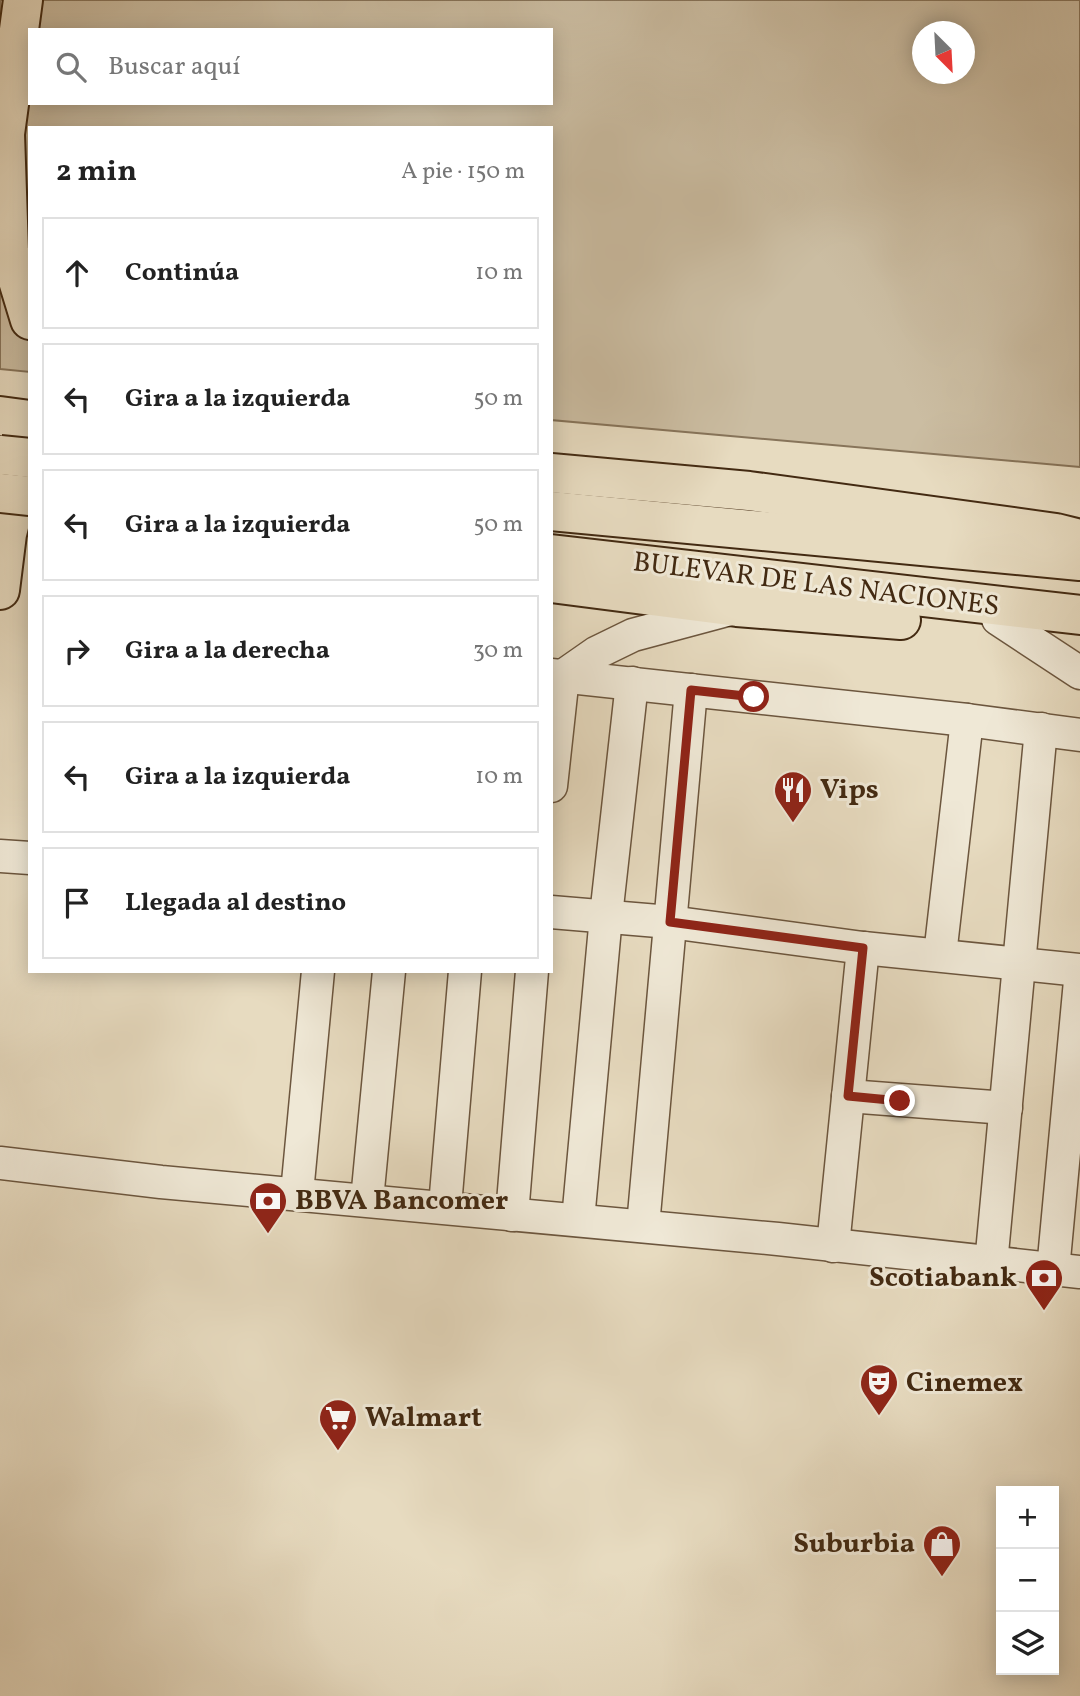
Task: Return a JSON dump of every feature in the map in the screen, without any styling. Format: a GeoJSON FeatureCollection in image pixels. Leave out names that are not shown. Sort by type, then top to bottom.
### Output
{"type":"FeatureCollection","features":[{"type":"Feature","properties":{"kind":"main road"},"geometry":{"type":"LineString","coordinates":[[23,0],[5,134],[4,250],[28,315]]}},
{"type":"Feature","properties":{"kind":"main road"},"geometry":{"type":"LineString","coordinates":[[0,416],[28,419]]}},
{"type":"Feature","properties":{"kind":"main road"},"geometry":{"type":"LineString","coordinates":[[0,590],[28,453]]}},
{"type":"Feature","properties":{"kind":"main road"},"geometry":{"type":"LineString","coordinates":[[0,455],[28,458]]}},
{"type":"Feature","properties":{"kind":"main road"},"geometry":{"type":"LineString","coordinates":[[553,473],[748,491],[1043,531],[1080,539]]}},
{"type":"Feature","properties":{"kind":"main road"},"geometry":{"type":"LineString","coordinates":[[0,493],[28,496]]}},
{"type":"Feature","properties":{"kind":"main road","name":"BULEVAR DE LAS NACIONES"},"geometry":{"type":"LineString","coordinates":[[553,511],[1080,562]]}},
{"type":"Feature","properties":{"kind":"main road","name":"BULEVAR DE LAS NACIONES"},"geometry":{"type":"LineString","coordinates":[[553,554],[1015,614],[1080,615]]}},
{"type":"Feature","properties":{"kind":"main road"},"geometry":{"type":"LineString","coordinates":[[553,583],[737,607],[951,624],[1015,614]]}},
{"type":"Feature","properties":{"kind":"lane"},"geometry":{"type":"LineString","coordinates":[[557,676],[633,635],[737,607]]}},
{"type":"Feature","properties":{"kind":"lane"},"geometry":{"type":"LineString","coordinates":[[1015,614],[1080,673]]}},
{"type":"Feature","properties":{"kind":"lane"},"geometry":{"type":"LineString","coordinates":[[557,676],[967,720],[1080,735]]}},
{"type":"Feature","properties":{"kind":"lane"},"geometry":{"type":"LineString","coordinates":[[553,749],[557,676]]}},
{"type":"Feature","properties":{"kind":"lane"},"geometry":{"type":"LineString","coordinates":[[578,1220],[606,916],[632,683]]}},
{"type":"Feature","properties":{"kind":"lane"},"geometry":{"type":"LineString","coordinates":[[643,1226],[691,690]]}},
{"type":"Feature","properties":{"kind":"lane"},"geometry":{"type":"LineString","coordinates":[[940,956],[967,720]]}},
{"type":"Feature","properties":{"kind":"lane"},"geometry":{"type":"LineString","coordinates":[[991,1264],[1041,729]]}},
{"type":"Feature","properties":{"kind":"lane"},"geometry":{"type":"LineString","coordinates":[[0,856],[28,858]]}},
{"type":"Feature","properties":{"kind":"lane"},"geometry":{"type":"LineString","coordinates":[[553,912],[670,922],[863,948],[1080,970]]}},
{"type":"Feature","properties":{"kind":"lane"},"geometry":{"type":"LineString","coordinates":[[833,1246],[863,948]]}},
{"type":"Feature","properties":{"kind":"lane"},"geometry":{"type":"LineString","coordinates":[[297,1193],[318,973]]}},
{"type":"Feature","properties":{"kind":"lane"},"geometry":{"type":"LineString","coordinates":[[367,1200],[389,973]]}},
{"type":"Feature","properties":{"kind":"lane"},"geometry":{"type":"LineString","coordinates":[[444,1206],[465,973]]}},
{"type":"Feature","properties":{"kind":"lane"},"geometry":{"type":"LineString","coordinates":[[512,1215],[532,973]]}},
{"type":"Feature","properties":{"kind":"lane"},"geometry":{"type":"LineString","coordinates":[[0,1163],[161,1182],[444,1206],[1066,1271],[1080,982]]}},
{"type":"Feature","properties":{"kind":"lane"},"geometry":{"type":"LineString","coordinates":[[848,1096],[1006,1108]]}},
{"type":"Feature","properties":{"kind":"shaded area"},"geometry":{"type":"Polygon","coordinates":[[[0,0],[1080,0],[1080,467],[553,420],[553,126],[28,126],[28,372],[0,369],[0,0]]]}},
{"type":"Feature","properties":{"kind":"place","name":"Vips"},"geometry":{"type":"Point","coordinates":[793,824]}},
{"type":"Feature","properties":{"kind":"place","name":"BBVA Bancomer"},"geometry":{"type":"Point","coordinates":[268,1235]}},
{"type":"Feature","properties":{"kind":"place","name":"Scotiabank"},"geometry":{"type":"Point","coordinates":[1044,1312]}},
{"type":"Feature","properties":{"kind":"place","name":"Cinemex"},"geometry":{"type":"Point","coordinates":[879,1417]}},
{"type":"Feature","properties":{"kind":"place","name":"Walmart"},"geometry":{"type":"Point","coordinates":[338,1452]}},
{"type":"Feature","properties":{"kind":"place","name":"Suburbia"},"geometry":{"type":"Point","coordinates":[942,1578]}},
{"type":"Feature","properties":{"kind":"route"},"geometry":{"type":"LineString","coordinates":[[754,697],[691,690],[670,922],[863,948],[848,1096],[900,1101]]}}]}
